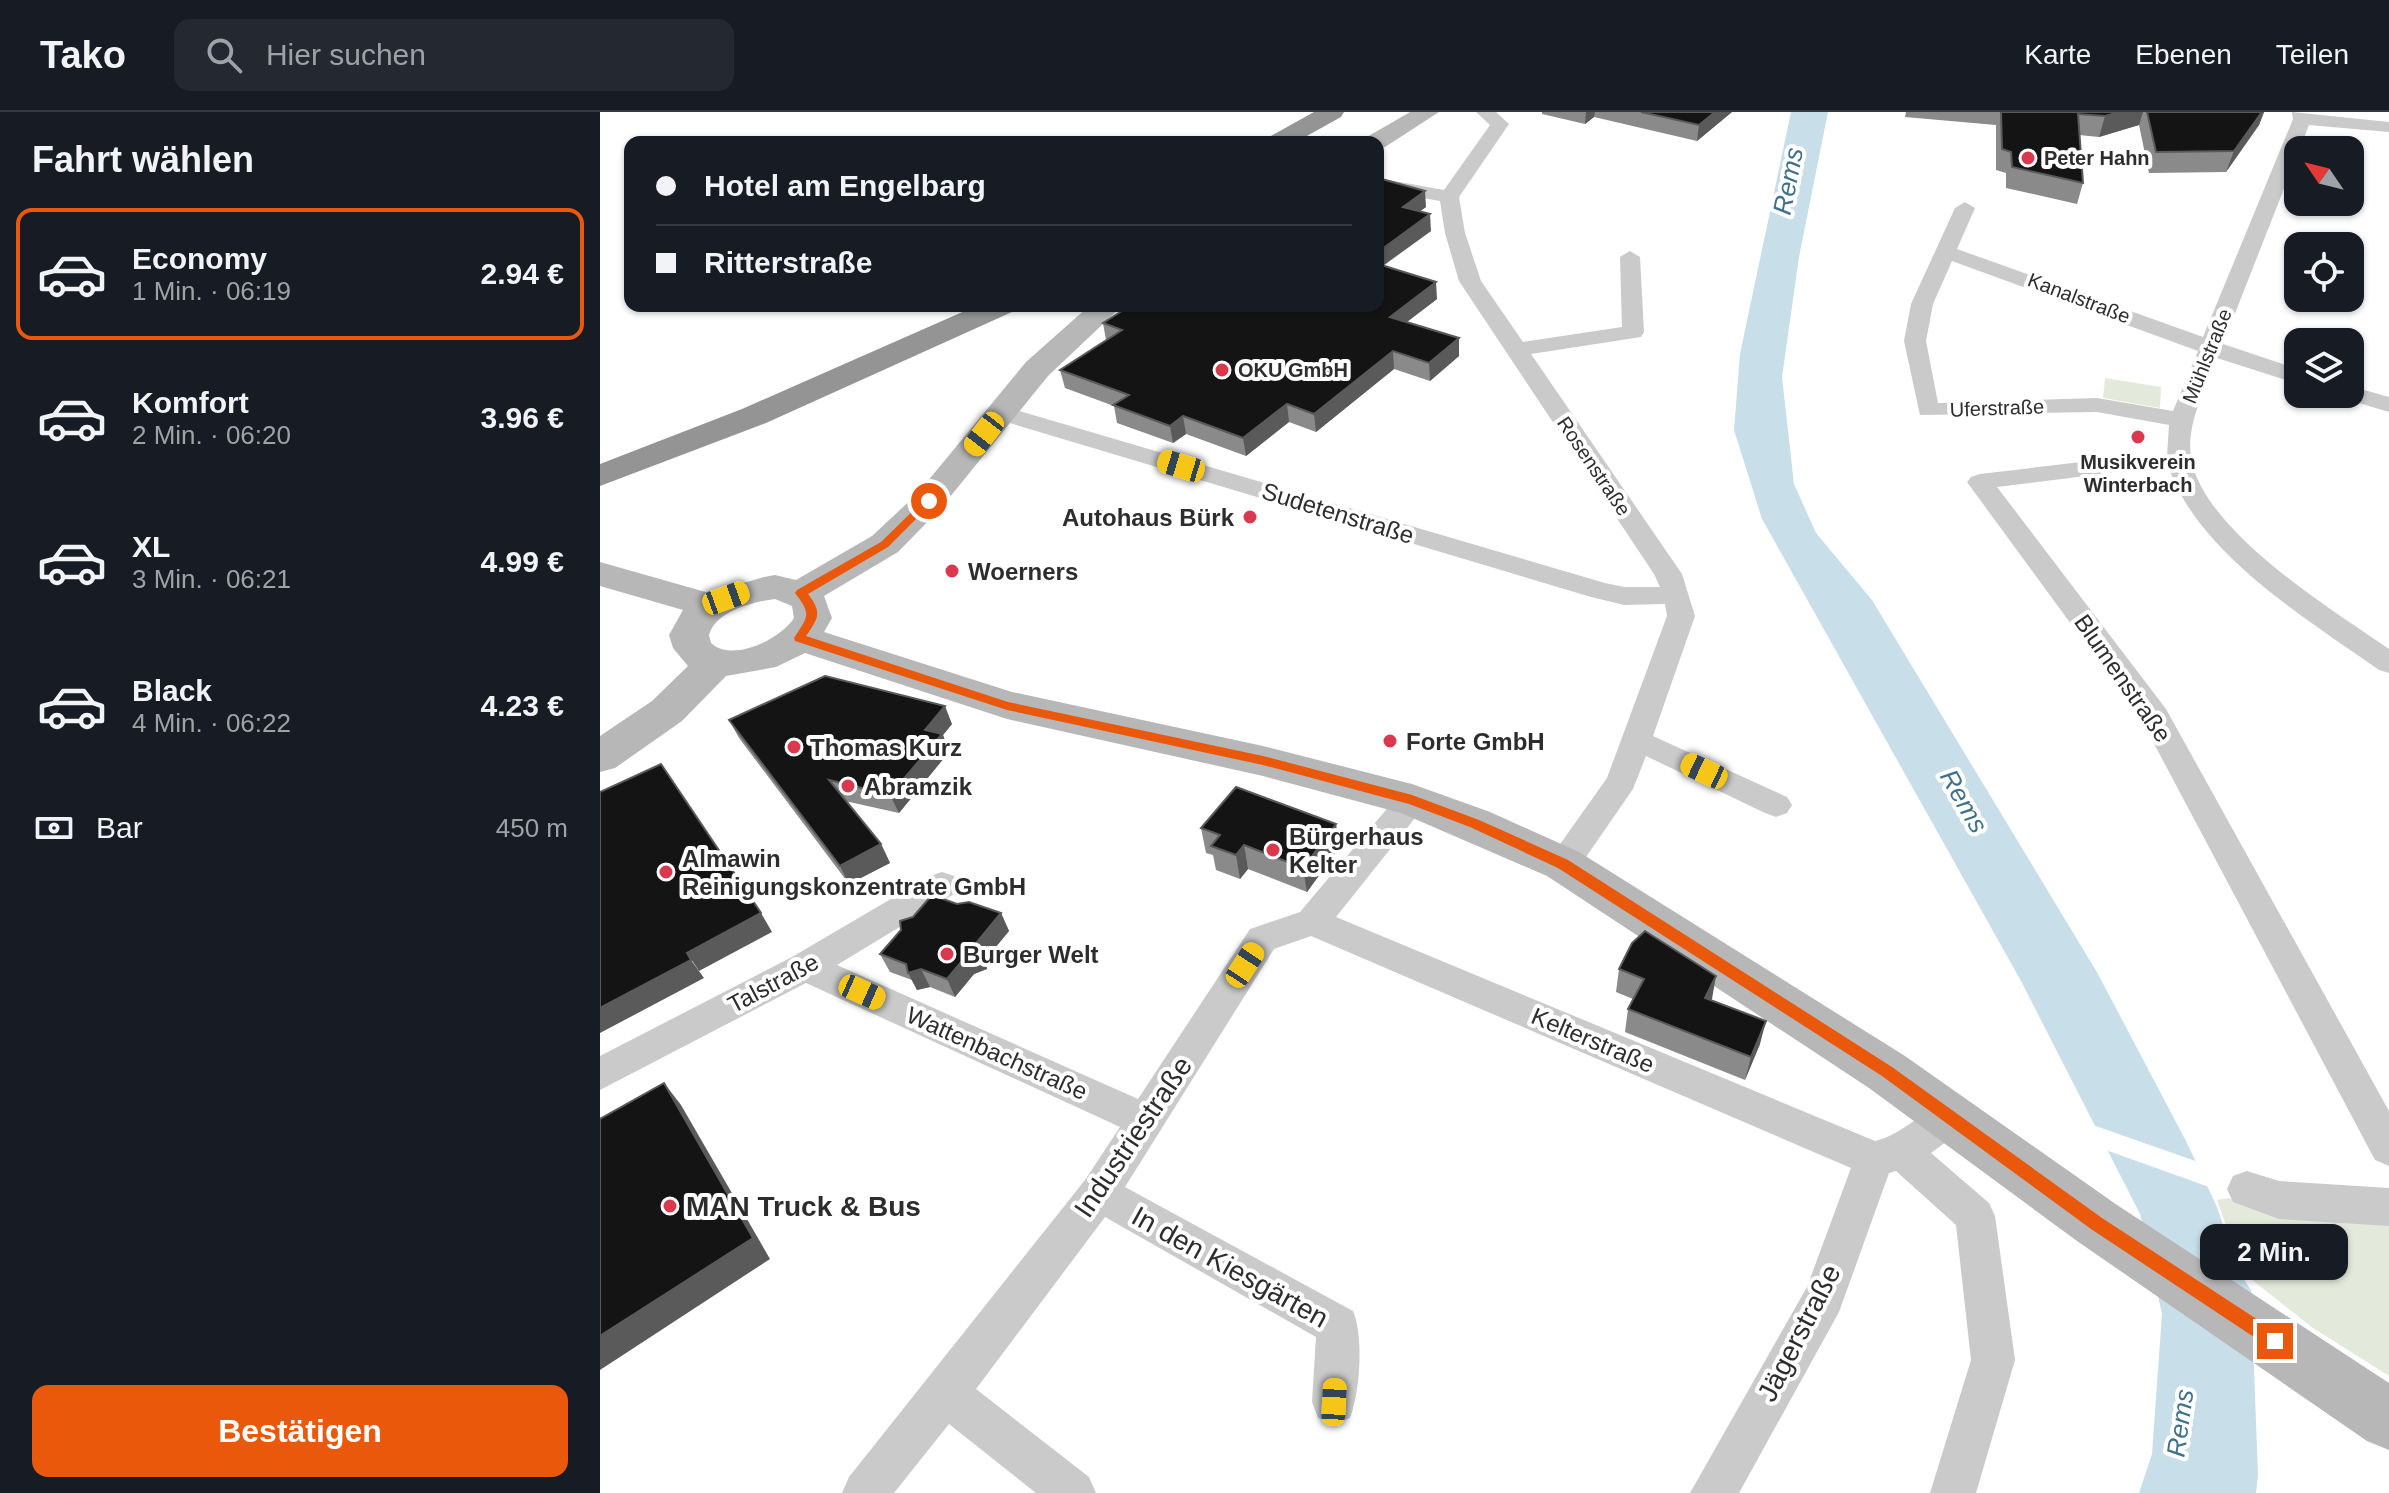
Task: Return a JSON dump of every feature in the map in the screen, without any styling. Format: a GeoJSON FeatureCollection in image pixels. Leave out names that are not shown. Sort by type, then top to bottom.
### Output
{"type":"FeatureCollection","features":[{"type":"Feature","properties":{"kind":"highway"},"geometry":{"type":"LineString","coordinates":[[1293,136],[1341,116]]}},
{"type":"Feature","properties":{"kind":"highway"},"geometry":{"type":"LineString","coordinates":[[1316,136],[1341,116]]}},
{"type":"Feature","properties":{"kind":"highway"},"geometry":{"type":"LineString","coordinates":[[600,456],[792,380],[947,312]]}},
{"type":"Feature","properties":{"kind":"highway"},"geometry":{"type":"LineString","coordinates":[[600,476],[836,381],[988,312]]}},
{"type":"Feature","properties":{"kind":"highway"},"geometry":{"type":"LineString","coordinates":[[600,484],[650,457]]}},
{"type":"Feature","properties":{"kind":"main road"},"geometry":{"type":"LineString","coordinates":[[1384,137],[1427,112]]}},
{"type":"Feature","properties":{"kind":"main road"},"geometry":{"type":"LineString","coordinates":[[801,593],[885,544],[929,501],[1050,355],[1100,312]]}},
{"type":"Feature","properties":{"kind":"main road"},"geometry":{"type":"LineString","coordinates":[[600,574],[712,606]]}},
{"type":"Feature","properties":{"kind":"main road"},"geometry":{"type":"LineString","coordinates":[[775,587],[801,593],[813,608],[813,618],[799,638],[760,658],[733,663],[703,657],[693,649],[690,639],[692,628],[712,606],[726,598],[758,588],[775,587]]}},
{"type":"Feature","properties":{"kind":"main road"},"geometry":{"type":"LineString","coordinates":[[799,638],[1007,705],[1263,761],[1412,800],[1563,864],[1887,1072],[2097,1223],[2389,1419]]}},
{"type":"Feature","properties":{"kind":"main road"},"geometry":{"type":"LineString","coordinates":[[600,757],[667,711],[717,661]]}},
{"type":"Feature","properties":{"kind":"street"},"geometry":{"type":"LineString","coordinates":[[1384,185],[1449,197],[1500,124],[1485,112]]}},
{"type":"Feature","properties":{"kind":"street"},"geometry":{"type":"LineString","coordinates":[[2301,116],[2389,127]]}},
{"type":"Feature","properties":{"kind":"street","name":"Mühlstraße"},"geometry":{"type":"LineString","coordinates":[[2301,116],[2181,420],[2180,464],[2199,505],[2235,546],[2299,599],[2389,663]]}},
{"type":"Feature","properties":{"kind":"street","name":"Rosenstraße"},"geometry":{"type":"LineString","coordinates":[[1449,197],[1455,233],[1470,281],[1668,574],[1677,595]]}},
{"type":"Feature","properties":{"kind":"street","name":"Uferstraße"},"geometry":{"type":"LineString","coordinates":[[1965,208],[1922,304],[1915,341],[1928,410],[2097,405],[2181,420]]}},
{"type":"Feature","properties":{"kind":"street","name":"Kanalstraße"},"geometry":{"type":"LineString","coordinates":[[1946,252],[2038,281],[2210,350],[2284,373]]}},
{"type":"Feature","properties":{"kind":"street"},"geometry":{"type":"LineString","coordinates":[[1516,350],[1633,332],[1630,257]]}},
{"type":"Feature","properties":{"kind":"street"},"geometry":{"type":"LineString","coordinates":[[2364,397],[2389,405]]}},
{"type":"Feature","properties":{"kind":"street","name":"Sudetenstraße"},"geometry":{"type":"LineString","coordinates":[[1001,413],[1601,591],[1624,596],[1677,595]]}},
{"type":"Feature","properties":{"kind":"street","name":"Blumenstraße"},"geometry":{"type":"LineString","coordinates":[[2180,464],[2141,462],[1980,482],[2155,716],[2389,1148]]}},
{"type":"Feature","properties":{"kind":"street"},"geometry":{"type":"LineString","coordinates":[[1563,864],[1622,781],[1681,616],[1677,595]]}},
{"type":"Feature","properties":{"kind":"street"},"geometry":{"type":"LineString","coordinates":[[1636,743],[1656,748],[1776,805]]}},
{"type":"Feature","properties":{"kind":"street"},"geometry":{"type":"LineString","coordinates":[[1312,922],[1412,800]]}},
{"type":"Feature","properties":{"kind":"street","name":"Talstraße"},"geometry":{"type":"LineString","coordinates":[[600,1074],[805,967],[942,885]]}},
{"type":"Feature","properties":{"kind":"street","name":"Industriestraße"},"geometry":{"type":"LineString","coordinates":[[865,1493],[1099,1193],[1262,939],[1312,922]]}},
{"type":"Feature","properties":{"kind":"street","name":"Kelterstraße"},"geometry":{"type":"LineString","coordinates":[[1312,922],[1888,1156],[1975,1216],[1993,1360],[1953,1493]]}},
{"type":"Feature","properties":{"kind":"street","name":"Wattenbachstraße"},"geometry":{"type":"LineString","coordinates":[[805,967],[1145,1120]]}},
{"type":"Feature","properties":{"kind":"street"},"geometry":{"type":"LineString","coordinates":[[1888,1156],[1950,1117]]}},
{"type":"Feature","properties":{"kind":"street","name":"Jägerstraße"},"geometry":{"type":"LineString","coordinates":[[1713,1493],[1824,1298],[1888,1156]]}},
{"type":"Feature","properties":{"kind":"street"},"geometry":{"type":"LineString","coordinates":[[2247,1189],[2279,1200],[2389,1207]]}},
{"type":"Feature","properties":{"kind":"street","name":"In den Kiesgärten"},"geometry":{"type":"LineString","coordinates":[[1099,1193],[1338,1326],[1334,1402]]}},
{"type":"Feature","properties":{"kind":"street"},"geometry":{"type":"LineString","coordinates":[[946,1393],[1073,1493]]}},
{"type":"Feature","properties":{"kind":"green space"},"geometry":{"type":"Polygon","coordinates":[[[2105,378],[2161,387],[2160,408],[2103,398],[2105,378]]]}},
{"type":"Feature","properties":{"kind":"green space"},"geometry":{"type":"Polygon","coordinates":[[[2229,1198],[2292,1219],[2389,1222],[2389,1376],[2313,1328],[2243,1273],[2217,1200],[2229,1198]]]}},
{"type":"Feature","properties":{"kind":"water","name":"Rems"},"geometry":{"type":"Polygon","coordinates":[[[1791,112],[1828,112],[1799,257],[1782,377],[1794,484],[1816,533],[1872,600],[2098,974],[2217,1207],[2238,1270],[2251,1290],[2258,1475],[2256,1493],[2139,1493],[2152,1454],[2162,1314],[2140,1214],[2021,981],[1762,519],[1734,430],[1740,354],[1791,112]]]}},
{"type":"Feature","properties":{"kind":"pier"},"geometry":{"type":"Polygon","coordinates":[[[2090,1124],[2201,1163],[2212,1188],[2103,1149],[2090,1124]]]}},
{"type":"Feature","properties":{"kind":"building"},"geometry":{"type":"Polygon","coordinates":[[[1641,112],[1715,112],[1699,125],[1641,112]]]}},
{"type":"Feature","properties":{"kind":"building"},"geometry":{"type":"Polygon","coordinates":[[[2001,112],[2120,112],[2105,116],[2078,114],[2083,183],[2012,167],[2011,152],[2002,149],[2001,112]]]}},
{"type":"Feature","properties":{"kind":"building"},"geometry":{"type":"Polygon","coordinates":[[[2147,112],[2262,112],[2234,151],[2156,152],[2147,112]]]}},
{"type":"Feature","properties":{"kind":"building"},"geometry":{"type":"Polygon","coordinates":[[[1384,180],[1425,191],[1403,207],[1430,214],[1384,248],[1384,180]]]}},
{"type":"Feature","properties":{"kind":"building","name":"OKU GmbH"},"geometry":{"type":"Polygon","coordinates":[[[1384,266],[1436,282],[1390,317],[1459,338],[1429,363],[1393,351],[1314,414],[1287,404],[1243,438],[1183,416],[1170,426],[1113,405],[1129,395],[1060,370],[1122,330],[1103,323],[1120,312],[1384,312],[1384,266]]]}},
{"type":"Feature","properties":{"kind":"building","name":"Abramzik"},"geometry":{"type":"Polygon","coordinates":[[[825,676],[945,706],[925,730],[942,734],[890,795],[829,780],[881,844],[840,866],[729,720],[825,676]]]}},
{"type":"Feature","properties":{"kind":"building","name":"Almawin Reinigungskonzentrate GmbH"},"geometry":{"type":"Polygon","coordinates":[[[661,764],[761,913],[687,953],[691,960],[600,1008],[600,792],[661,764]]]}},
{"type":"Feature","properties":{"kind":"building"},"geometry":{"type":"Polygon","coordinates":[[[1236,787],[1336,824],[1303,868],[1244,845],[1236,855],[1211,846],[1220,835],[1201,828],[1236,787]]]}},
{"type":"Feature","properties":{"kind":"building"},"geometry":{"type":"Polygon","coordinates":[[[932,895],[957,904],[969,902],[1001,913],[977,942],[979,951],[966,956],[947,979],[921,969],[908,973],[906,964],[880,954],[901,930],[900,921],[913,917],[932,895]]]}},
{"type":"Feature","properties":{"kind":"building"},"geometry":{"type":"Polygon","coordinates":[[[1645,931],[1716,976],[1705,998],[1766,1021],[1751,1057],[1628,1009],[1644,979],[1619,969],[1632,943],[1645,931]]]}},
{"type":"Feature","properties":{"kind":"building","name":"MAN Truck & Bus"},"geometry":{"type":"Polygon","coordinates":[[[664,1083],[753,1238],[600,1336],[600,1119],[664,1083]]]}},
{"type":"Feature","properties":{"kind":"place","name":"Peter Hahn"},"geometry":{"type":"Point","coordinates":[2028,158]}},
{"type":"Feature","properties":{"kind":"place","name":"OKU GmbH"},"geometry":{"type":"Point","coordinates":[1222,370]}},
{"type":"Feature","properties":{"kind":"place","name":"Musikverein Winterbach"},"geometry":{"type":"Point","coordinates":[2138,437]}},
{"type":"Feature","properties":{"kind":"place","name":"Autohaus Bürk"},"geometry":{"type":"Point","coordinates":[1250,517]}},
{"type":"Feature","properties":{"kind":"place","name":"Woerners"},"geometry":{"type":"Point","coordinates":[952,571]}},
{"type":"Feature","properties":{"kind":"place","name":"Forte GmbH"},"geometry":{"type":"Point","coordinates":[1390,741]}},
{"type":"Feature","properties":{"kind":"place","name":"Thomas Kurz"},"geometry":{"type":"Point","coordinates":[794,747]}},
{"type":"Feature","properties":{"kind":"place","name":"Abramzik"},"geometry":{"type":"Point","coordinates":[848,786]}},
{"type":"Feature","properties":{"kind":"place","name":"Bürgerhaus Kelter"},"geometry":{"type":"Point","coordinates":[1273,850]}},
{"type":"Feature","properties":{"kind":"place","name":"Almawin Reinigungskonzentrate GmbH"},"geometry":{"type":"Point","coordinates":[666,872]}},
{"type":"Feature","properties":{"kind":"place","name":"Burger Welt"},"geometry":{"type":"Point","coordinates":[947,954]}},
{"type":"Feature","properties":{"kind":"place","name":"MAN Truck & Bus"},"geometry":{"type":"Point","coordinates":[670,1206]}},
{"type":"Feature","properties":{"kind":"route"},"geometry":{"type":"LineString","coordinates":[[929,501],[885,544],[801,593],[813,608],[813,618],[799,638],[1007,705],[1263,761],[1412,800],[1563,864],[1887,1072],[2097,1223],[2275,1341]]}}]}
